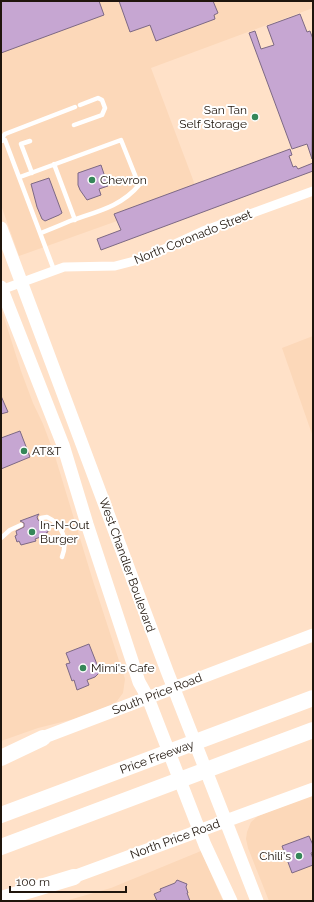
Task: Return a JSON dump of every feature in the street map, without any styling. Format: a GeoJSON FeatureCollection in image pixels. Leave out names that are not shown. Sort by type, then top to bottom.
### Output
{"type":"FeatureCollection","features":[{"type":"Feature","properties":{"kind":"highway","name":"Price Freeway"},"geometry":{"type":"LineString","coordinates":[[1,815],[313,698]]}},
{"type":"Feature","properties":{"kind":"highway"},"geometry":{"type":"LineString","coordinates":[[1,847],[313,730]]}},
{"type":"Feature","properties":{"kind":"highway"},"geometry":{"type":"LineString","coordinates":[[1,758],[43,738]]}},
{"type":"Feature","properties":{"kind":"highway"},"geometry":{"type":"LineString","coordinates":[[1,899],[74,877]]}},
{"type":"Feature","properties":{"kind":"main road","name":"West Chandler Boulevard"},"geometry":{"type":"LineString","coordinates":[[1,228],[174,688],[257,901]]}},
{"type":"Feature","properties":{"kind":"main road","name":"West Chandler Boulevard"},"geometry":{"type":"LineString","coordinates":[[1,289],[62,445],[139,682],[148,698],[200,830],[231,901]]}},
{"type":"Feature","properties":{"kind":"main road","name":"South Price Road"},"geometry":{"type":"LineString","coordinates":[[1,753],[313,635]]}},
{"type":"Feature","properties":{"kind":"main road","name":"North Price Road"},"geometry":{"type":"LineString","coordinates":[[15,901],[74,877],[313,789]]}},
{"type":"Feature","properties":{"kind":"street","name":"North Coronado Street"},"geometry":{"type":"LineString","coordinates":[[1,289],[64,267],[115,266],[126,264],[167,248],[203,231],[313,191]]}},
{"type":"Feature","properties":{"kind":"lane"},"geometry":{"type":"LineString","coordinates":[[54,270],[20,176],[5,140],[1,140],[5,134],[98,98],[102,100],[105,108],[102,115],[74,125]]}},
{"type":"Feature","properties":{"kind":"lane"},"geometry":{"type":"LineString","coordinates":[[20,176],[121,140],[139,185],[118,203],[99,212],[41,233]]}},
{"type":"Feature","properties":{"kind":"lane"},"geometry":{"type":"LineString","coordinates":[[30,141],[22,144],[32,172]]}},
{"type":"Feature","properties":{"kind":"lane"},"geometry":{"type":"LineString","coordinates":[[54,164],[75,220]]}},
{"type":"Feature","properties":{"kind":"lane"},"geometry":{"type":"LineString","coordinates":[[40,518],[47,517],[54,520],[58,525],[64,543],[62,557]]}},
{"type":"Feature","properties":{"kind":"lane"},"geometry":{"type":"LineString","coordinates":[[1,538],[10,530],[21,526]]}},
{"type":"Feature","properties":{"kind":"shaded area"},"geometry":{"type":"Polygon","coordinates":[[[1,1],[313,1],[313,8],[151,68],[195,185],[115,215],[117,221],[19,256],[1,205],[1,1]]]}},
{"type":"Feature","properties":{"kind":"shaded area"},"geometry":{"type":"Polygon","coordinates":[[[1,308],[21,371],[54,453],[125,679],[123,693],[112,705],[74,719],[38,728],[1,741],[1,308]]]}},
{"type":"Feature","properties":{"kind":"shaded area"},"geometry":{"type":"Polygon","coordinates":[[[313,336],[313,437],[282,348],[313,336]]]}},
{"type":"Feature","properties":{"kind":"shaded area"},"geometry":{"type":"Polygon","coordinates":[[[313,795],[313,901],[269,901],[248,848],[246,839],[251,822],[258,816],[313,795]]]}},
{"type":"Feature","properties":{"kind":"shaded area"},"geometry":{"type":"Polygon","coordinates":[[[201,851],[223,901],[65,901],[111,888],[201,851]]]}},
{"type":"Feature","properties":{"kind":"building"},"geometry":{"type":"Polygon","coordinates":[[[1,1],[99,1],[104,15],[1,53],[1,1]]]}},
{"type":"Feature","properties":{"kind":"building"},"geometry":{"type":"Polygon","coordinates":[[[119,1],[213,1],[218,13],[214,15],[215,19],[156,41],[150,25],[130,32],[119,1]]]}},
{"type":"Feature","properties":{"kind":"building"},"geometry":{"type":"Polygon","coordinates":[[[300,14],[307,32],[310,31],[313,39],[312,159],[307,144],[292,149],[249,33],[255,31],[261,49],[274,45],[267,26],[300,14]]]}},
{"type":"Feature","properties":{"kind":"building"},"geometry":{"type":"Polygon","coordinates":[[[290,149],[292,155],[289,156],[293,167],[296,166],[298,169],[313,163],[313,171],[101,250],[97,239],[121,230],[114,214],[290,149]]]}},
{"type":"Feature","properties":{"kind":"building","name":"Chevron"},"geometry":{"type":"Polygon","coordinates":[[[101,165],[108,186],[99,189],[101,195],[87,200],[78,185],[78,173],[101,165]]]}},
{"type":"Feature","properties":{"kind":"building"},"geometry":{"type":"Polygon","coordinates":[[[49,178],[62,213],[45,221],[42,219],[37,207],[31,184],[49,178]]]}},
{"type":"Feature","properties":{"kind":"building"},"geometry":{"type":"Polygon","coordinates":[[[1,396],[8,412],[1,414],[1,396]]]}},
{"type":"Feature","properties":{"kind":"building"},"geometry":{"type":"Polygon","coordinates":[[[20,431],[30,457],[1,469],[1,438],[20,431]]]}},
{"type":"Feature","properties":{"kind":"building"},"geometry":{"type":"Polygon","coordinates":[[[39,514],[37,517],[38,520],[44,524],[45,523],[48,532],[46,535],[35,539],[36,541],[21,545],[19,541],[17,542],[15,536],[17,535],[16,531],[24,527],[24,523],[20,521],[39,514]]]}},
{"type":"Feature","properties":{"kind":"building","name":"Mimi's Cafe"},"geometry":{"type":"Polygon","coordinates":[[[89,644],[100,672],[95,677],[87,680],[89,685],[77,690],[66,664],[70,663],[66,653],[89,644]]]}},
{"type":"Feature","properties":{"kind":"building","name":"Chili's"},"geometry":{"type":"Polygon","coordinates":[[[309,836],[313,845],[313,852],[311,853],[313,865],[292,873],[282,846],[309,836]]]}},
{"type":"Feature","properties":{"kind":"building"},"geometry":{"type":"Polygon","coordinates":[[[177,880],[187,884],[187,893],[190,901],[157,901],[154,894],[161,891],[160,889],[175,883],[177,880]]]}},
{"type":"Feature","properties":{"kind":"place","name":"San Tan Self Storage"},"geometry":{"type":"Point","coordinates":[255,117]}},
{"type":"Feature","properties":{"kind":"place","name":"Chevron"},"geometry":{"type":"Point","coordinates":[92,180]}},
{"type":"Feature","properties":{"kind":"place","name":"AT&T"},"geometry":{"type":"Point","coordinates":[24,451]}},
{"type":"Feature","properties":{"kind":"place","name":"In-N-Out Burger"},"geometry":{"type":"Point","coordinates":[32,532]}},
{"type":"Feature","properties":{"kind":"place","name":"Mimi's Cafe"},"geometry":{"type":"Point","coordinates":[83,668]}},
{"type":"Feature","properties":{"kind":"place","name":"Chili's"},"geometry":{"type":"Point","coordinates":[299,856]}}]}
